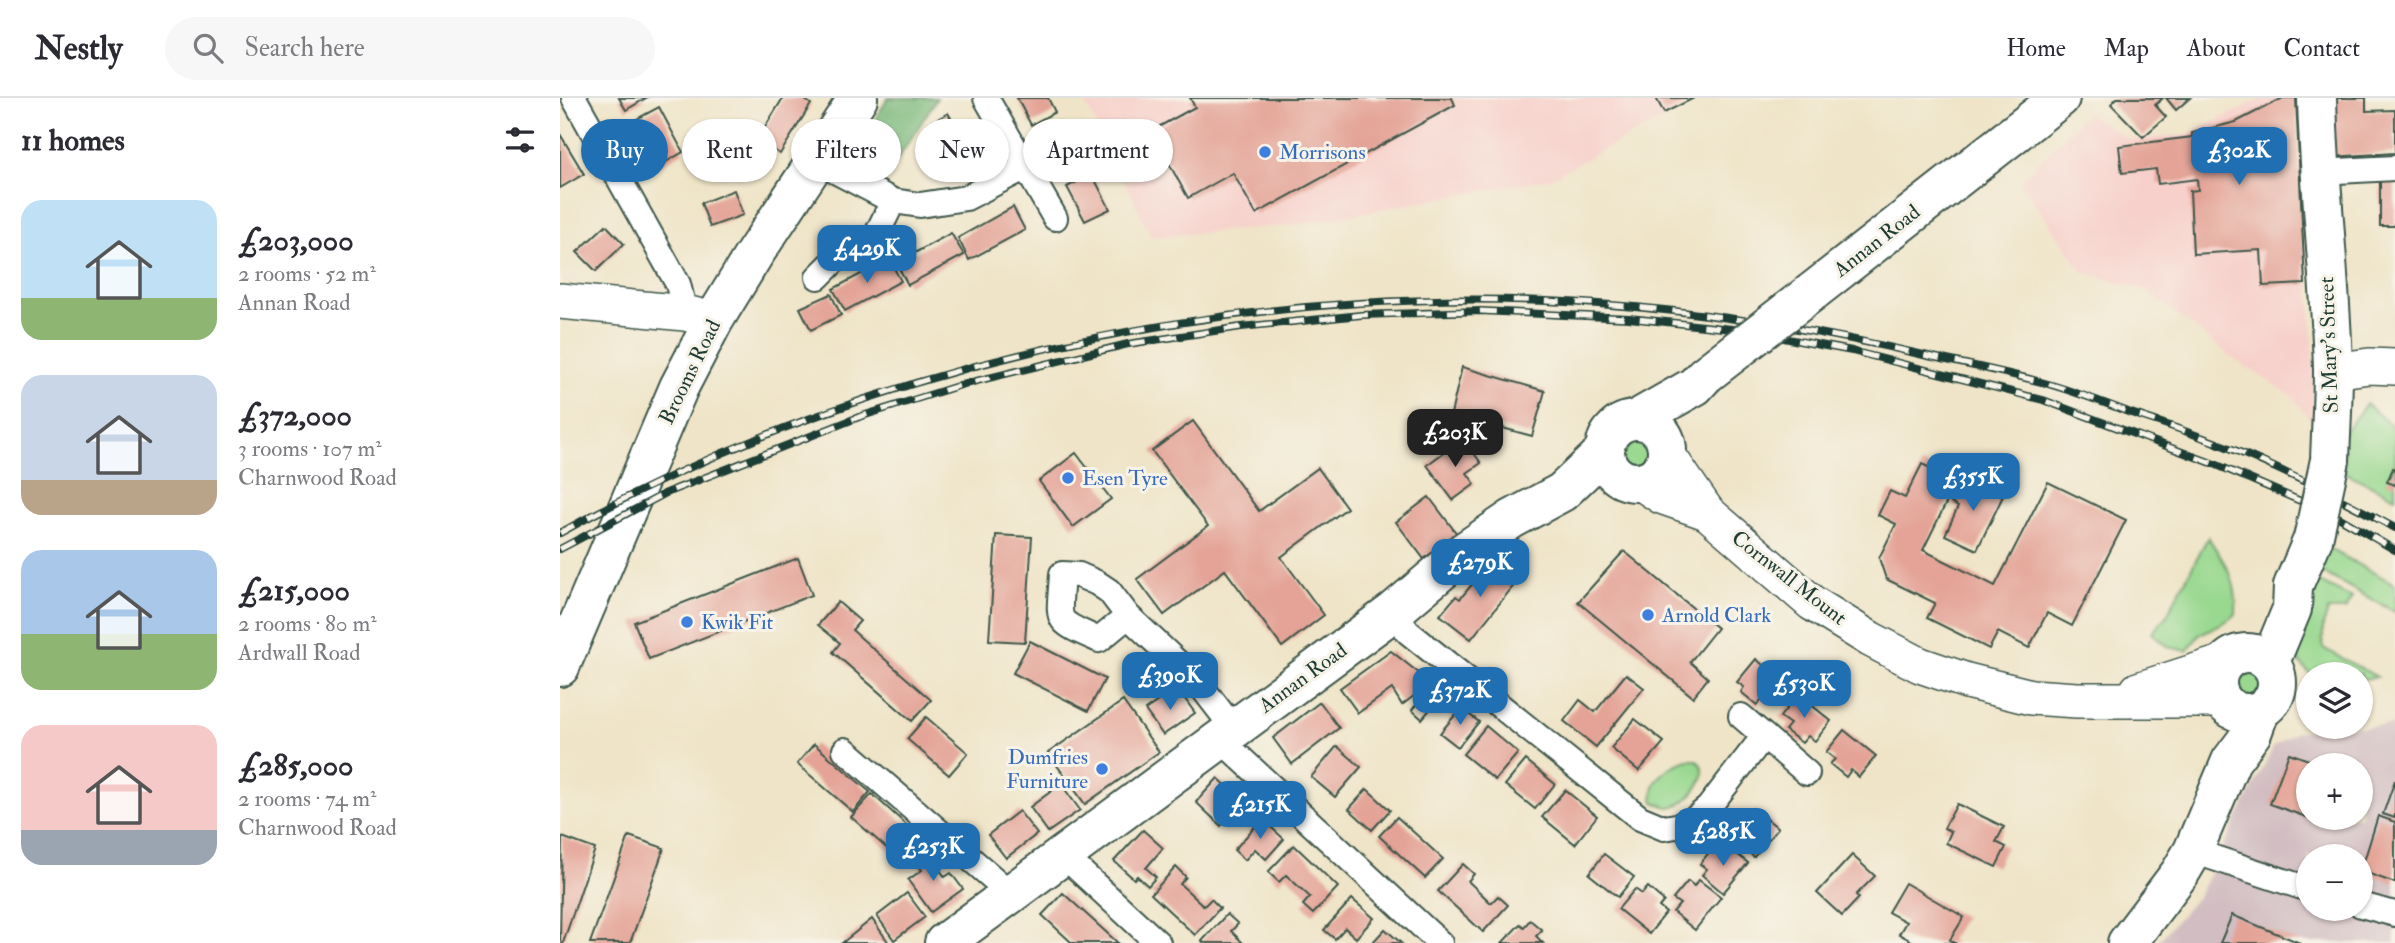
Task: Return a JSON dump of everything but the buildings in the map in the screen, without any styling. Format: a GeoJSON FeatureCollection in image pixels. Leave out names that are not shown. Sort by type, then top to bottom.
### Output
{"type":"FeatureCollection","features":[{"type":"Feature","properties":{"kind":"main road","name":"Brooms Road"},"geometry":{"type":"LineString","coordinates":[[844,119],[858,98]]}},
{"type":"Feature","properties":{"kind":"main road","name":"Annan Road"},"geometry":{"type":"LineString","coordinates":[[1637,419],[1700,380],[2060,98]]}},
{"type":"Feature","properties":{"kind":"main road","name":"St Mary's Street"},"geometry":{"type":"LineString","coordinates":[[2243,660],[2275,596],[2293,586],[2313,539],[2330,460],[2333,371],[2329,288],[2318,172],[2317,98]]}},
{"type":"Feature","properties":{"kind":"main road","name":"Brooms Road"},"geometry":{"type":"LineString","coordinates":[[560,667],[679,387],[700,317],[753,256],[802,182]]}},
{"type":"Feature","properties":{"kind":"main road","name":"Annan Road"},"geometry":{"type":"LineString","coordinates":[[1667,449],[1700,380]]}},
{"type":"Feature","properties":{"kind":"main road"},"geometry":{"type":"LineString","coordinates":[[1637,419],[1656,427],[1667,449],[1664,464],[1658,472],[1650,479],[1635,482],[1620,478],[1612,471],[1604,452],[1610,432],[1618,425],[1637,419]]}},
{"type":"Feature","properties":{"kind":"main road","name":"Annan Road"},"geometry":{"type":"LineString","coordinates":[[944,943],[1393,612],[1465,551],[1512,519],[1562,492],[1604,452]]}},
{"type":"Feature","properties":{"kind":"main road","name":"Annan Road"},"geometry":{"type":"LineString","coordinates":[[1562,492],[1599,491],[1635,482]]}},
{"type":"Feature","properties":{"kind":"main road"},"geometry":{"type":"LineString","coordinates":[[2127,943],[2180,873],[2193,851],[2231,761],[2252,733],[2216,680],[2243,660],[2275,671],[2277,690],[2273,699],[2236,706]]}},
{"type":"Feature","properties":{"kind":"street"},"geometry":{"type":"LineString","coordinates":[[574,98],[678,284],[700,317]]}},
{"type":"Feature","properties":{"kind":"street"},"geometry":{"type":"LineString","coordinates":[[986,98],[1023,166]]}},
{"type":"Feature","properties":{"kind":"street"},"geometry":{"type":"LineString","coordinates":[[2318,172],[2395,168]]}},
{"type":"Feature","properties":{"kind":"street"},"geometry":{"type":"LineString","coordinates":[[856,182],[893,201],[920,205],[966,198],[1023,169]]}},
{"type":"Feature","properties":{"kind":"street"},"geometry":{"type":"LineString","coordinates":[[1033,182],[1055,218]]}},
{"type":"Feature","properties":{"kind":"street"},"geometry":{"type":"LineString","coordinates":[[818,277],[839,256],[873,242],[893,201]]}},
{"type":"Feature","properties":{"kind":"street"},"geometry":{"type":"LineString","coordinates":[[560,301],[700,317]]}},
{"type":"Feature","properties":{"kind":"street"},"geometry":{"type":"LineString","coordinates":[[2333,371],[2370,366],[2395,367]]}},
{"type":"Feature","properties":{"kind":"street","name":"Cornwall Mount"},"geometry":{"type":"LineString","coordinates":[[1667,449],[1707,512],[1812,603],[1870,639],[1920,665],[1966,681],[2031,697],[2077,700],[2114,698],[2236,706]]}},
{"type":"Feature","properties":{"kind":"street","name":"Cornwall Mount"},"geometry":{"type":"LineString","coordinates":[[1635,482],[1661,496],[1707,512]]}},
{"type":"Feature","properties":{"kind":"street"},"geometry":{"type":"LineString","coordinates":[[1393,612],[1408,632],[1603,790],[1640,818],[1664,828],[1688,824],[1708,808],[1764,736]]}},
{"type":"Feature","properties":{"kind":"street"},"geometry":{"type":"LineString","coordinates":[[1128,616],[1197,681],[1227,734],[1440,943]]}},
{"type":"Feature","properties":{"kind":"street","name":"Cornwall Mount"},"geometry":{"type":"LineString","coordinates":[[2114,698],[2243,660]]}},
{"type":"Feature","properties":{"kind":"street"},"geometry":{"type":"LineString","coordinates":[[1741,716],[1807,773]]}},
{"type":"Feature","properties":{"kind":"street"},"geometry":{"type":"LineString","coordinates":[[845,750],[1010,893]]}},
{"type":"Feature","properties":{"kind":"street"},"geometry":{"type":"LineString","coordinates":[[2193,851],[2296,885]]}},
{"type":"Feature","properties":{"kind":"street"},"geometry":{"type":"LineString","coordinates":[[1063,855],[1158,943]]}},
{"type":"Feature","properties":{"kind":"street"},"geometry":{"type":"LineString","coordinates":[[2373,908],[2395,914]]}},
{"type":"Feature","properties":{"kind":"shaded area"},"geometry":{"type":"Polygon","coordinates":[[[1083,98],[1702,98],[1548,179],[1294,225],[1152,237],[1125,182],[1173,182],[1173,119],[1093,119],[1083,98]]]}},
{"type":"Feature","properties":{"kind":"shaded area"},"geometry":{"type":"Polygon","coordinates":[[[2263,98],[2294,98],[2313,338],[2313,424],[2292,396],[2234,359],[2148,291],[2083,272],[2020,182],[2087,113],[2128,139],[2187,135],[2263,98]]]}},
{"type":"Feature","properties":{"kind":"shaded area"},"geometry":{"type":"Polygon","coordinates":[[[2395,725],[2395,943],[2157,943],[2198,896],[2274,746],[2296,732],[2296,739],[2373,739],[2373,726],[2395,725]]]}},
{"type":"Feature","properties":{"kind":"green space"},"geometry":{"type":"Polygon","coordinates":[[[888,98],[937,98],[924,119],[915,119],[915,132],[901,154],[901,119],[875,119],[888,98]]]}},
{"type":"Feature","properties":{"kind":"green space"},"geometry":{"type":"Polygon","coordinates":[[[2366,404],[2395,429],[2395,497],[2344,472],[2342,435],[2366,404]]]}},
{"type":"Feature","properties":{"kind":"green space"},"geometry":{"type":"Polygon","coordinates":[[[1636,430],[1651,436],[1657,451],[1651,466],[1636,472],[1621,466],[1615,451],[1621,436],[1636,430]]]}},
{"type":"Feature","properties":{"kind":"green space"},"geometry":{"type":"Polygon","coordinates":[[[2208,537],[2233,581],[2236,614],[2200,634],[2187,651],[2169,647],[2152,633],[2167,615],[2208,537]]]}},
{"type":"Feature","properties":{"kind":"green space"},"geometry":{"type":"Polygon","coordinates":[[[2326,547],[2395,584],[2395,612],[2318,570],[2326,547]]]}},
{"type":"Feature","properties":{"kind":"green space"},"geometry":{"type":"Polygon","coordinates":[[[2317,581],[2352,598],[2345,610],[2328,610],[2323,626],[2323,648],[2349,662],[2300,662],[2292,646],[2317,581]]]}},
{"type":"Feature","properties":{"kind":"green space"},"geometry":{"type":"Polygon","coordinates":[[[2247,663],[2262,669],[2268,684],[2262,699],[2247,705],[2232,699],[2226,684],[2232,669],[2247,663]]]}},
{"type":"Feature","properties":{"kind":"green space"},"geometry":{"type":"Polygon","coordinates":[[[1687,760],[1697,760],[1703,769],[1695,791],[1675,806],[1668,807],[1654,802],[1654,787],[1661,775],[1687,760]]]}},
{"type":"Feature","properties":{"kind":"railway"},"geometry":{"type":"LineString","coordinates":[[560,533],[682,471],[810,418],[944,375],[1081,341],[1220,317],[1359,303],[1498,300],[1635,307],[1746,320],[1855,340],[2027,378],[2086,396],[2244,454],[2310,484],[2395,528]]}},
{"type":"Feature","properties":{"kind":"railway"},"geometry":{"type":"LineString","coordinates":[[560,549],[668,492],[859,417],[964,384],[1128,344],[1241,327],[1361,315],[1481,311],[1629,318],[1741,330],[1852,351],[2043,400],[2217,465],[2340,518],[2395,550]]}},
{"type":"Feature","properties":{"kind":"place","name":"Morrisons"},"geometry":{"type":"Point","coordinates":[1265,152]}},
{"type":"Feature","properties":{"kind":"place","name":"Esen Tyre"},"geometry":{"type":"Point","coordinates":[1068,478]}},
{"type":"Feature","properties":{"kind":"place","name":"Arnold Clark"},"geometry":{"type":"Point","coordinates":[1648,615]}},
{"type":"Feature","properties":{"kind":"place","name":"Kwik Fit"},"geometry":{"type":"Point","coordinates":[687,622]}},
{"type":"Feature","properties":{"kind":"place","name":"Dumfries Furniture"},"geometry":{"type":"Point","coordinates":[1102,769]}}]}
